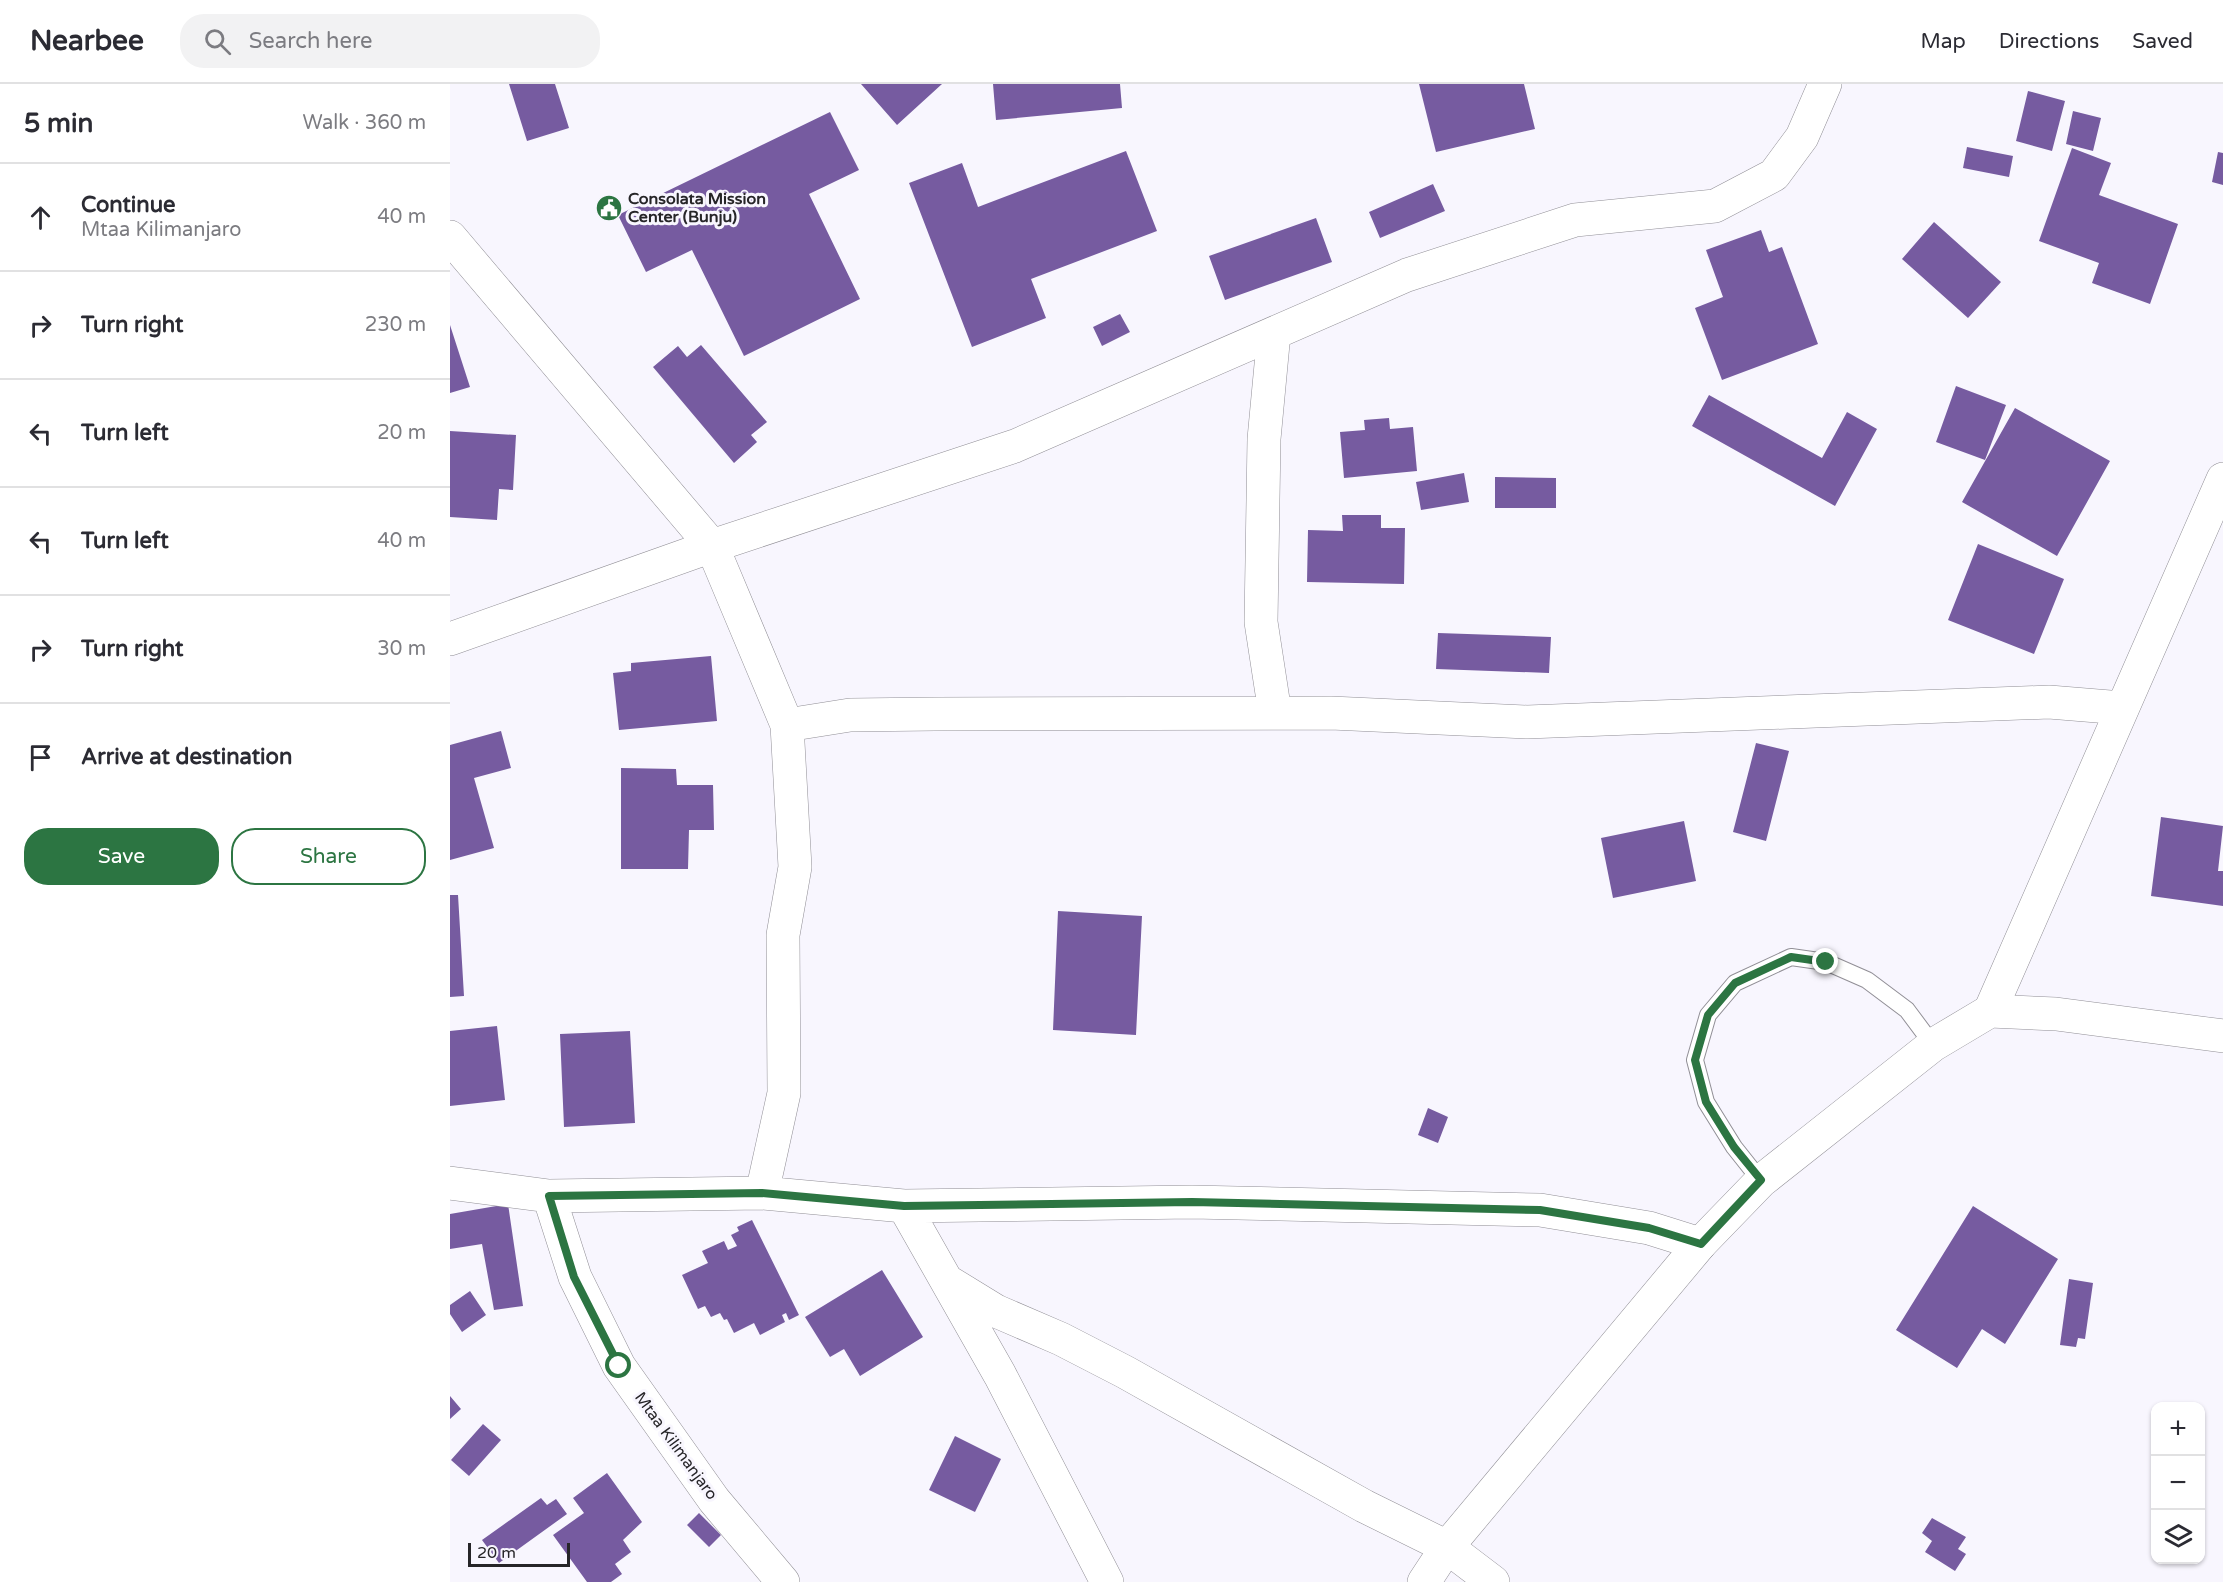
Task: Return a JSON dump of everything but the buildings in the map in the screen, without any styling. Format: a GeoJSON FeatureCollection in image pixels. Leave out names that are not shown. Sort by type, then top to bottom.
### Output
{"type":"FeatureCollection","features":[{"type":"Feature","properties":{"kind":"street"},"geometry":{"type":"LineString","coordinates":[[450,639],[712,546],[1015,446],[1407,275],[1575,220],[1715,206],[1774,175],[1802,137],[1825,84]]}},
{"type":"Feature","properties":{"kind":"street"},"geometry":{"type":"LineString","coordinates":[[450,237],[712,546],[787,725],[795,867],[783,935],[784,1093],[762,1193]]}},
{"type":"Feature","properties":{"kind":"street"},"geometry":{"type":"LineString","coordinates":[[1274,333],[1264,439],[1262,622],[1275,713]]}},
{"type":"Feature","properties":{"kind":"street"},"geometry":{"type":"LineString","coordinates":[[1990,1011],[2223,479]]}},
{"type":"Feature","properties":{"kind":"street"},"geometry":{"type":"LineString","coordinates":[[787,725],[850,715],[1331,713],[1527,722],[2049,702],[2122,708]]}},
{"type":"Feature","properties":{"kind":"street"},"geometry":{"type":"LineString","coordinates":[[1424,1582],[1447,1547],[1701,1244],[1761,1180],[1934,1045],[1990,1011],[2056,1014],[2223,1036]]}},
{"type":"Feature","properties":{"kind":"street"},"geometry":{"type":"LineString","coordinates":[[450,1183],[549,1196],[762,1193],[904,1206],[1192,1202],[1540,1210],[1649,1228],[1701,1244]]}},
{"type":"Feature","properties":{"kind":"street","name":"Mtaa Kilimanjaro"},"geometry":{"type":"LineString","coordinates":[[549,1196],[574,1277],[619,1366],[714,1500],[783,1582]]}},
{"type":"Feature","properties":{"kind":"street"},"geometry":{"type":"LineString","coordinates":[[904,1206],[1000,1376],[1107,1582]]}},
{"type":"Feature","properties":{"kind":"street"},"geometry":{"type":"LineString","coordinates":[[947,1281],[996,1311],[1061,1339],[1125,1372],[1365,1506],[1447,1547],[1493,1582]]}},
{"type":"Feature","properties":{"kind":"lane"},"geometry":{"type":"LineString","coordinates":[[1761,1180],[1734,1147],[1706,1102],[1695,1060],[1708,1015],[1735,983],[1791,957],[1826,962],[1867,980],[1883,992],[1906,1010],[1934,1045]]}},
{"type":"Feature","properties":{"kind":"place","name":"Consolata Mission Center (Bunju)"},"geometry":{"type":"Point","coordinates":[609,208]}},
{"type":"Feature","properties":{"kind":"route"},"geometry":{"type":"LineString","coordinates":[[619,1366],[574,1277],[549,1196],[762,1193],[904,1206],[1192,1202],[1540,1210],[1649,1228],[1701,1244],[1761,1180],[1734,1147],[1706,1102],[1695,1060],[1708,1015],[1735,983],[1791,957],[1826,962]]}}]}
